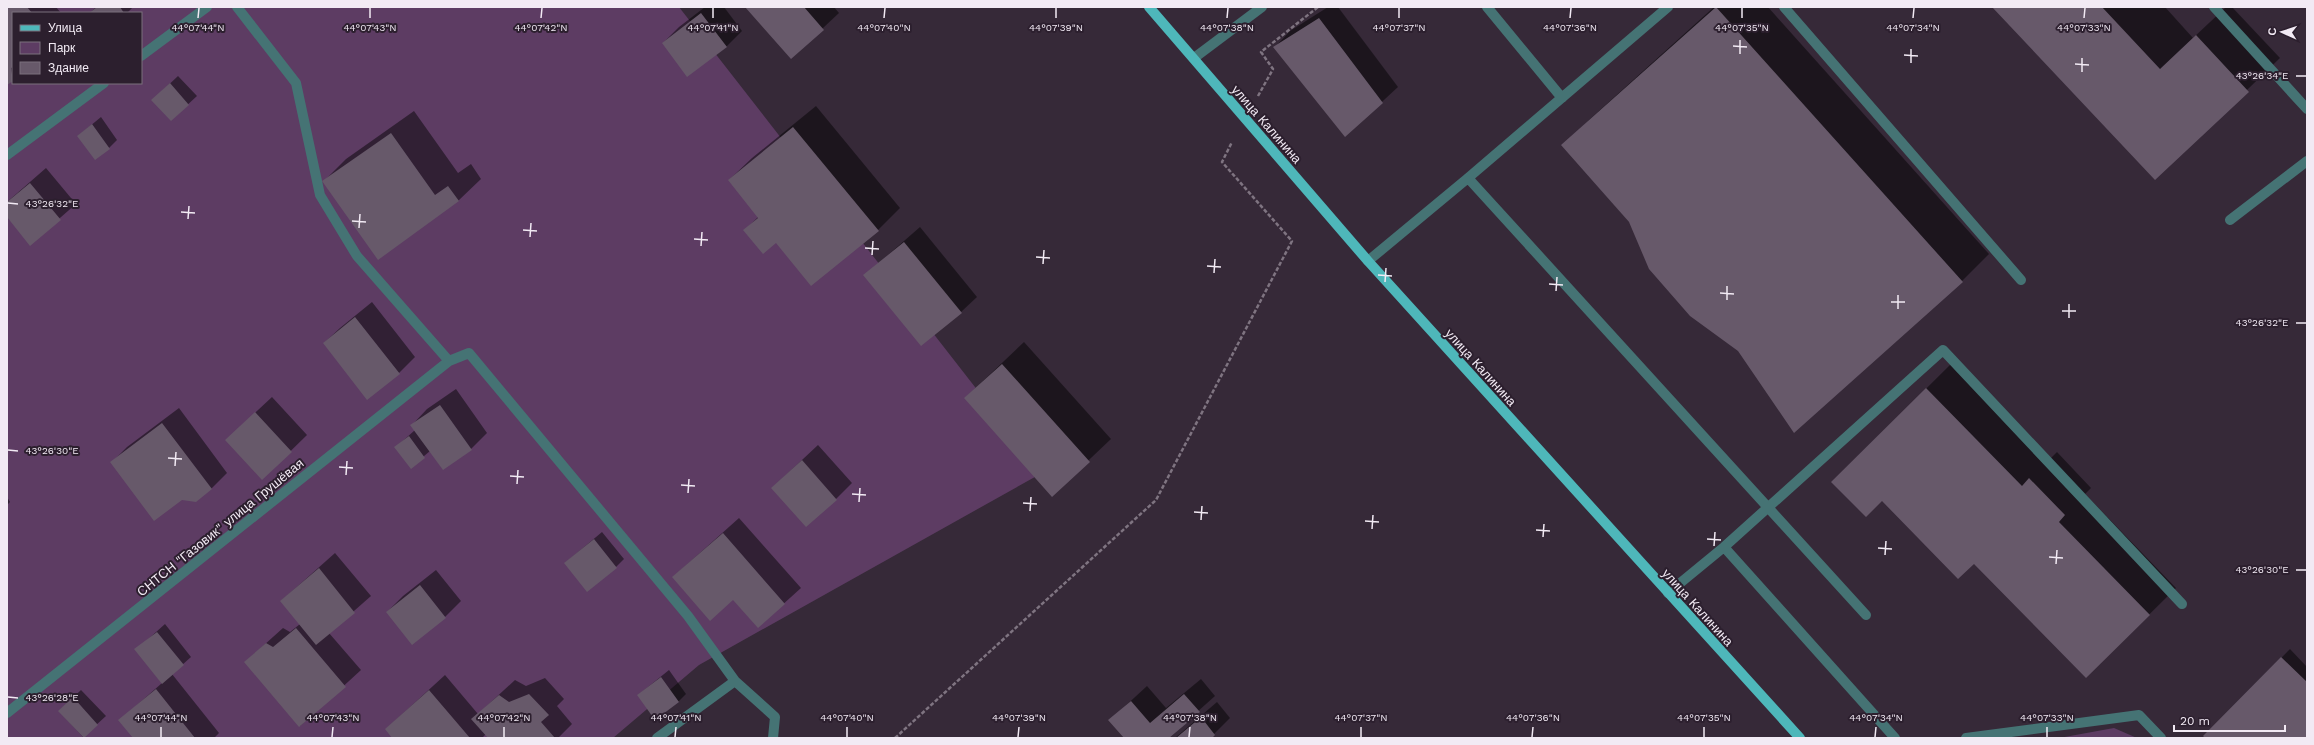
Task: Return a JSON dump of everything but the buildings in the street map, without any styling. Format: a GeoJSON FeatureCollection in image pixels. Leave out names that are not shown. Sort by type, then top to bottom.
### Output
{"type":"FeatureCollection","features":[{"type":"Feature","properties":{"kind":"main road","name":"улица Калинина"},"geometry":{"type":"LineString","coordinates":[[1149,7],[1368,261],[1800,738]]}},
{"type":"Feature","properties":{"kind":"street"},"geometry":{"type":"LineString","coordinates":[[142,55],[207,7]]}},
{"type":"Feature","properties":{"kind":"street"},"geometry":{"type":"LineString","coordinates":[[237,7],[296,83],[320,195],[358,256],[449,361]]}},
{"type":"Feature","properties":{"kind":"street"},"geometry":{"type":"LineString","coordinates":[[1194,58],[1262,7]]}},
{"type":"Feature","properties":{"kind":"street"},"geometry":{"type":"LineString","coordinates":[[1487,7],[1562,98]]}},
{"type":"Feature","properties":{"kind":"street"},"geometry":{"type":"LineString","coordinates":[[1368,261],[1468,178],[1668,7]]}},
{"type":"Feature","properties":{"kind":"street"},"geometry":{"type":"LineString","coordinates":[[1784,7],[2021,280]]}},
{"type":"Feature","properties":{"kind":"street"},"geometry":{"type":"LineString","coordinates":[[2214,7],[2307,109]]}},
{"type":"Feature","properties":{"kind":"street"},"geometry":{"type":"LineString","coordinates":[[7,155],[103,84]]}},
{"type":"Feature","properties":{"kind":"street"},"geometry":{"type":"LineString","coordinates":[[2230,220],[2307,161]]}},
{"type":"Feature","properties":{"kind":"street"},"geometry":{"type":"LineString","coordinates":[[1468,178],[1866,615]]}},
{"type":"Feature","properties":{"kind":"street"},"geometry":{"type":"LineString","coordinates":[[1668,593],[1724,547],[1943,350],[2182,604]]}},
{"type":"Feature","properties":{"kind":"street","name":"СНТСН \"Газовик\" улица Грушёвая"},"geometry":{"type":"LineString","coordinates":[[7,713],[449,361],[469,353],[688,616],[735,681]]}},
{"type":"Feature","properties":{"kind":"street"},"geometry":{"type":"LineString","coordinates":[[1724,547],[1895,738]]}},
{"type":"Feature","properties":{"kind":"street"},"geometry":{"type":"LineString","coordinates":[[657,738],[735,681],[775,717],[773,738]]}},
{"type":"Feature","properties":{"kind":"street"},"geometry":{"type":"LineString","coordinates":[[1966,738],[2140,715],[2161,738]]}},
{"type":"Feature","properties":{"kind":"path"},"geometry":{"type":"LineString","coordinates":[[895,738],[1156,500],[1292,241]]}},
{"type":"Feature","properties":{"kind":"green space"},"geometry":{"type":"Polygon","coordinates":[[[7,7],[679,7],[1042,473],[699,665],[613,738],[7,738],[7,7]]]}},
{"type":"Feature","properties":{"kind":"green space"},"geometry":{"type":"Polygon","coordinates":[[[2114,728],[2137,738],[2059,738],[2114,728]]]}}]}
